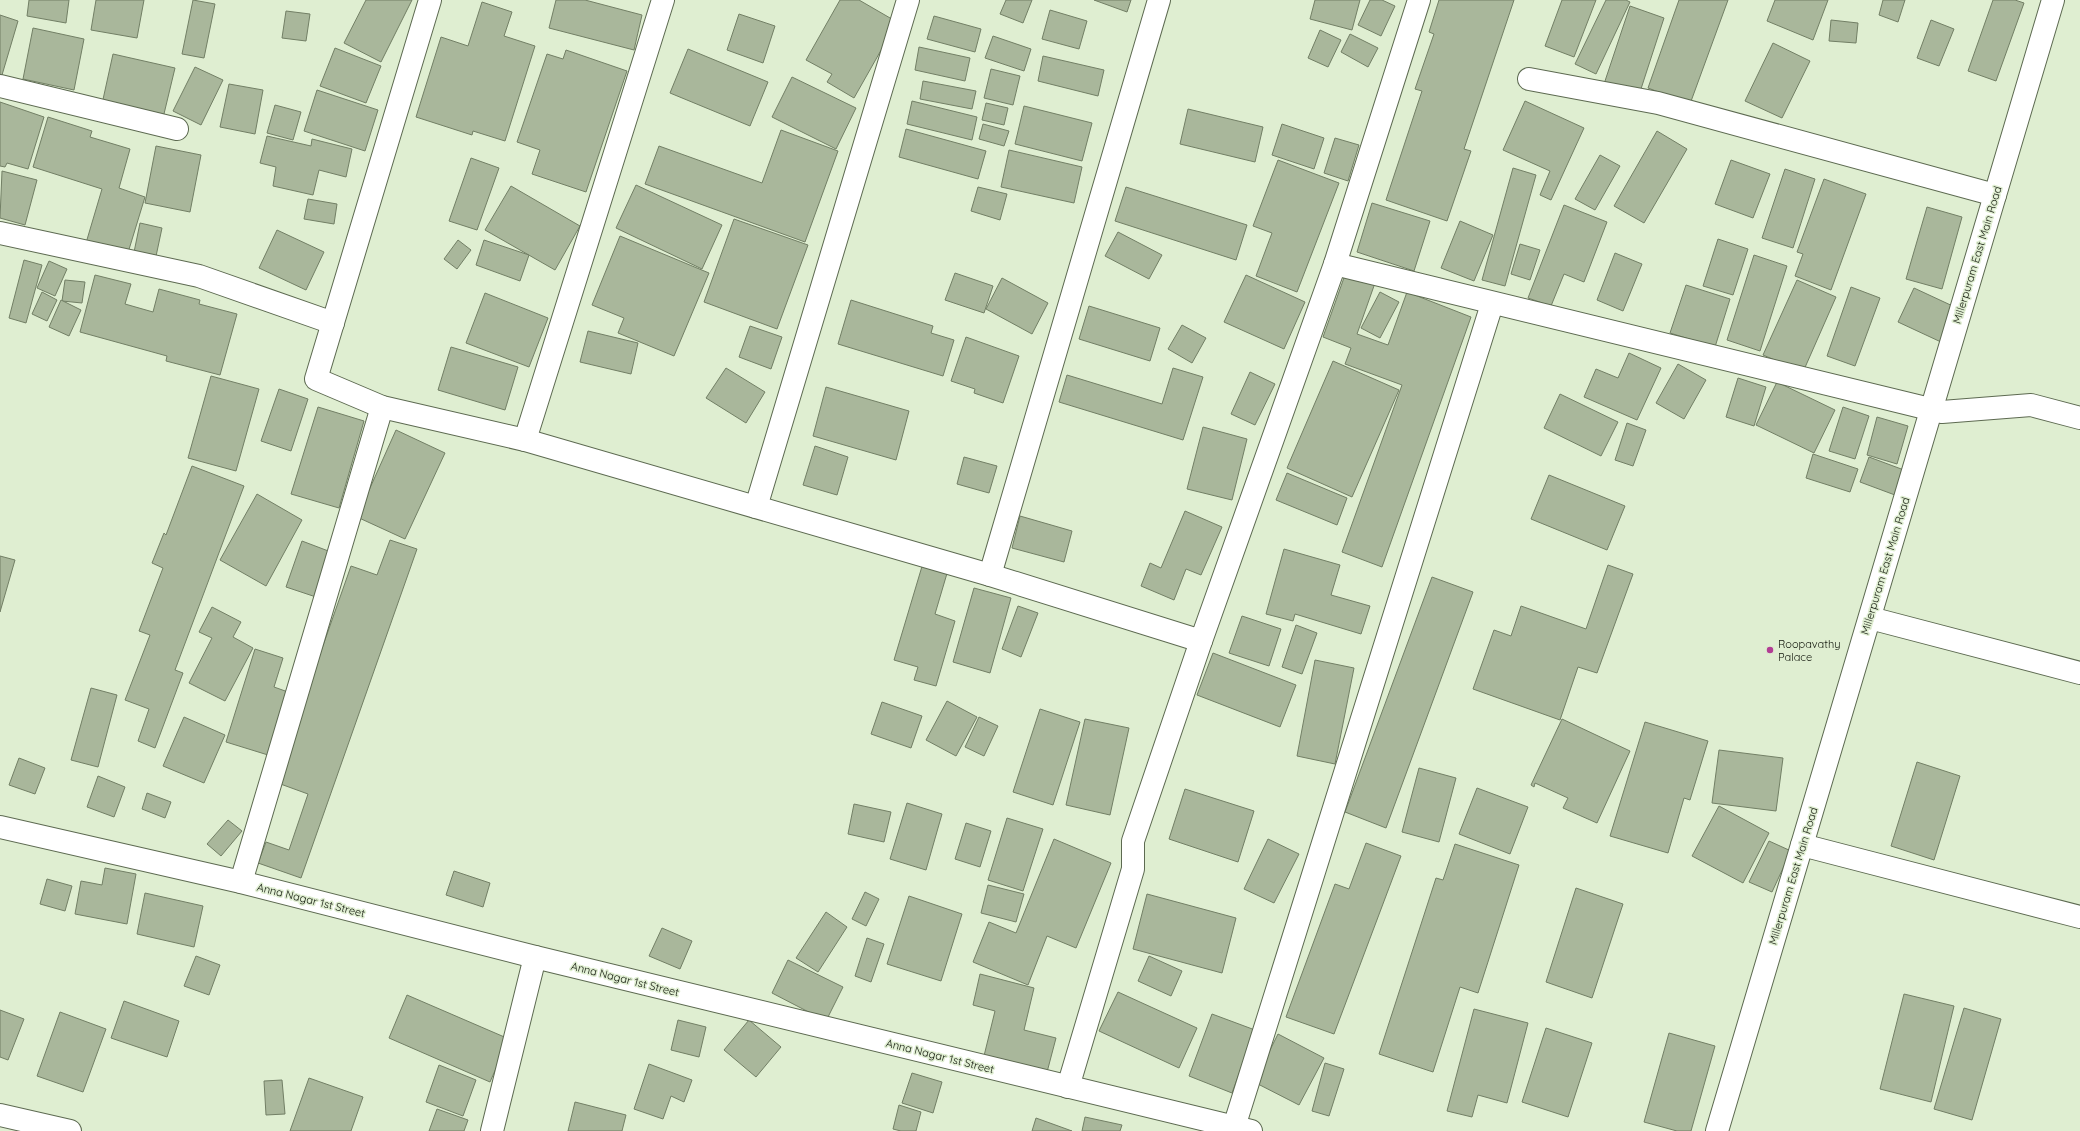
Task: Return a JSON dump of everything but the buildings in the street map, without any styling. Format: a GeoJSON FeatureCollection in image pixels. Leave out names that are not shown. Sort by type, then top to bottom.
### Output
{"type":"FeatureCollection","features":[{"type":"Feature","properties":{"kind":"street"},"geometry":{"type":"LineString","coordinates":[[430,0],[316,379],[382,407],[525,440],[990,575],[1201,641]]}},
{"type":"Feature","properties":{"kind":"street"},"geometry":{"type":"LineString","coordinates":[[525,440],[663,0]]}},
{"type":"Feature","properties":{"kind":"street"},"geometry":{"type":"LineString","coordinates":[[756,506],[908,0]]}},
{"type":"Feature","properties":{"kind":"street"},"geometry":{"type":"LineString","coordinates":[[990,575],[1159,0]]}},
{"type":"Feature","properties":{"kind":"street"},"geometry":{"type":"LineString","coordinates":[[1068,1086],[1133,869],[1133,840],[1201,641],[1335,264],[1419,0]]}},
{"type":"Feature","properties":{"kind":"street","name":"Millerpuram East Main Road"},"geometry":{"type":"LineString","coordinates":[[1717,1131],[2053,0]]}},
{"type":"Feature","properties":{"kind":"street"},"geometry":{"type":"LineString","coordinates":[[1529,79],[1658,104],[1995,194]]}},
{"type":"Feature","properties":{"kind":"street"},"geometry":{"type":"LineString","coordinates":[[0,86],[176,129]]}},
{"type":"Feature","properties":{"kind":"street"},"geometry":{"type":"LineString","coordinates":[[0,233],[199,276],[333,323]]}},
{"type":"Feature","properties":{"kind":"street"},"geometry":{"type":"LineString","coordinates":[[1335,264],[1492,304],[1942,412],[2031,405],[2080,418]]}},
{"type":"Feature","properties":{"kind":"street"},"geometry":{"type":"LineString","coordinates":[[1243,1129],[1492,304]]}},
{"type":"Feature","properties":{"kind":"street"},"geometry":{"type":"LineString","coordinates":[[241,882],[382,407]]}},
{"type":"Feature","properties":{"kind":"street"},"geometry":{"type":"LineString","coordinates":[[1870,618],[2080,672]]}},
{"type":"Feature","properties":{"kind":"street","name":"Anna Nagar 1st Street"},"geometry":{"type":"LineString","coordinates":[[0,827],[241,882],[535,957],[1243,1129]]}},
{"type":"Feature","properties":{"kind":"street"},"geometry":{"type":"LineString","coordinates":[[1802,845],[2080,917]]}},
{"type":"Feature","properties":{"kind":"street"},"geometry":{"type":"LineString","coordinates":[[492,1131],[535,957]]}},
{"type":"Feature","properties":{"kind":"street"},"geometry":{"type":"LineString","coordinates":[[0,1115],[70,1131]]}},
{"type":"Feature","properties":{"kind":"place","name":"Roopavathy Palace"},"geometry":{"type":"Point","coordinates":[1770,650]}}]}
